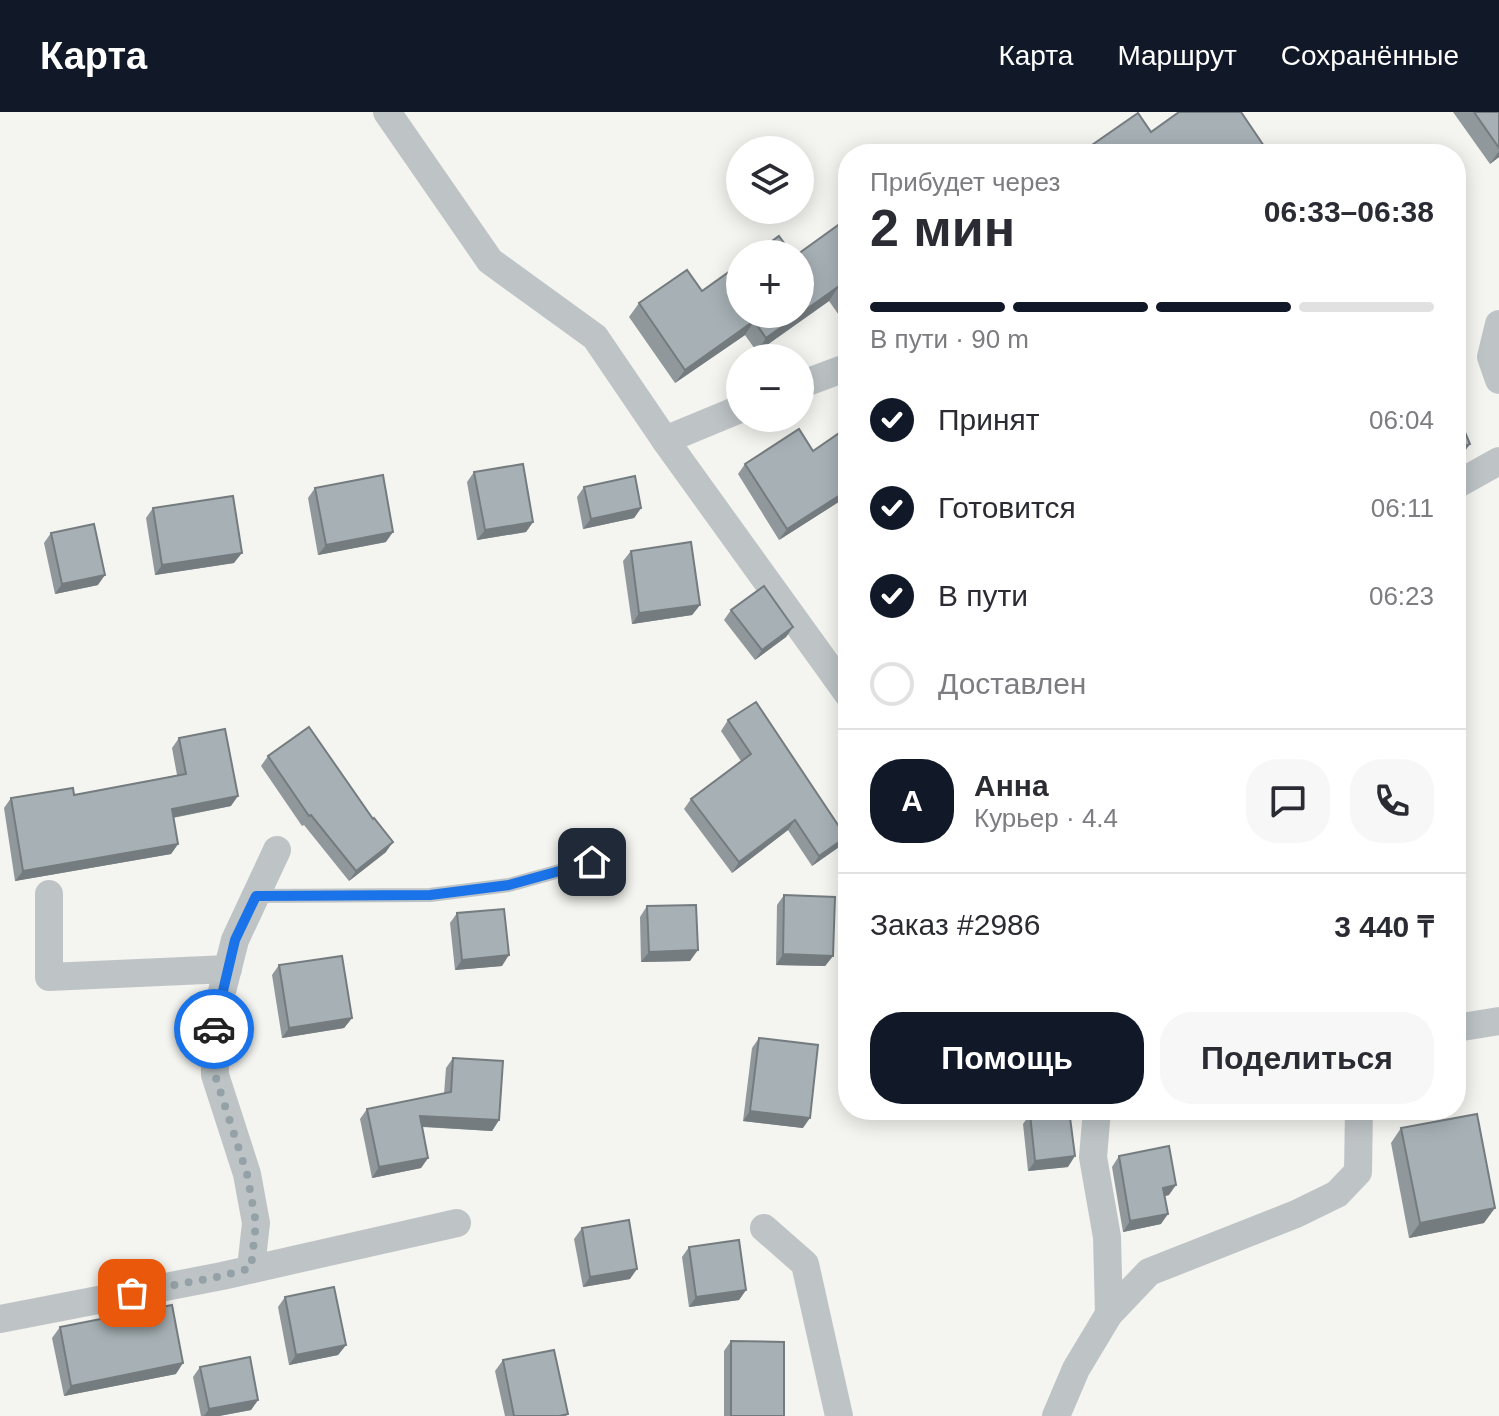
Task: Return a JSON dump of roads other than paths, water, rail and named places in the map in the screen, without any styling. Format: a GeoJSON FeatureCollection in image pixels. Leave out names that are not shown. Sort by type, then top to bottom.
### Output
{"type":"FeatureCollection","features":[{"type":"Feature","properties":{"kind":"street"},"geometry":{"type":"LineString","coordinates":[[387,112],[490,261],[595,337],[665,440],[838,680]]}},
{"type":"Feature","properties":{"kind":"street"},"geometry":{"type":"LineString","coordinates":[[1499,324],[1491,357],[1499,380]]}},
{"type":"Feature","properties":{"kind":"street"},"geometry":{"type":"LineString","coordinates":[[814,380],[838,371]]}},
{"type":"Feature","properties":{"kind":"street"},"geometry":{"type":"LineString","coordinates":[[665,440],[726,415]]}},
{"type":"Feature","properties":{"kind":"street"},"geometry":{"type":"LineString","coordinates":[[1466,479],[1499,461]]}},
{"type":"Feature","properties":{"kind":"street"},"geometry":{"type":"LineString","coordinates":[[251,1268],[256,1223],[247,1174],[215,1075],[214,1023],[235,940],[277,850]]}},
{"type":"Feature","properties":{"kind":"street"},"geometry":{"type":"LineString","coordinates":[[49,894],[49,977],[228,969]]}},
{"type":"Feature","properties":{"kind":"street"},"geometry":{"type":"LineString","coordinates":[[1466,1026],[1499,1021]]}},
{"type":"Feature","properties":{"kind":"street"},"geometry":{"type":"LineString","coordinates":[[1096,1120],[1093,1157],[1107,1237],[1109,1314]]}},
{"type":"Feature","properties":{"kind":"street"},"geometry":{"type":"LineString","coordinates":[[1056,1416],[1076,1369],[1109,1314],[1149,1272],[1296,1214],[1337,1194],[1358,1172],[1359,1120]]}},
{"type":"Feature","properties":{"kind":"street"},"geometry":{"type":"LineString","coordinates":[[0,1319],[222,1276],[457,1223]]}},
{"type":"Feature","properties":{"kind":"street"},"geometry":{"type":"LineString","coordinates":[[764,1228],[805,1264],[839,1416]]}},
{"type":"Feature","properties":{"kind":"lane"},"geometry":{"type":"LineString","coordinates":[[256,896],[430,895],[509,885],[592,862]]}}]}
